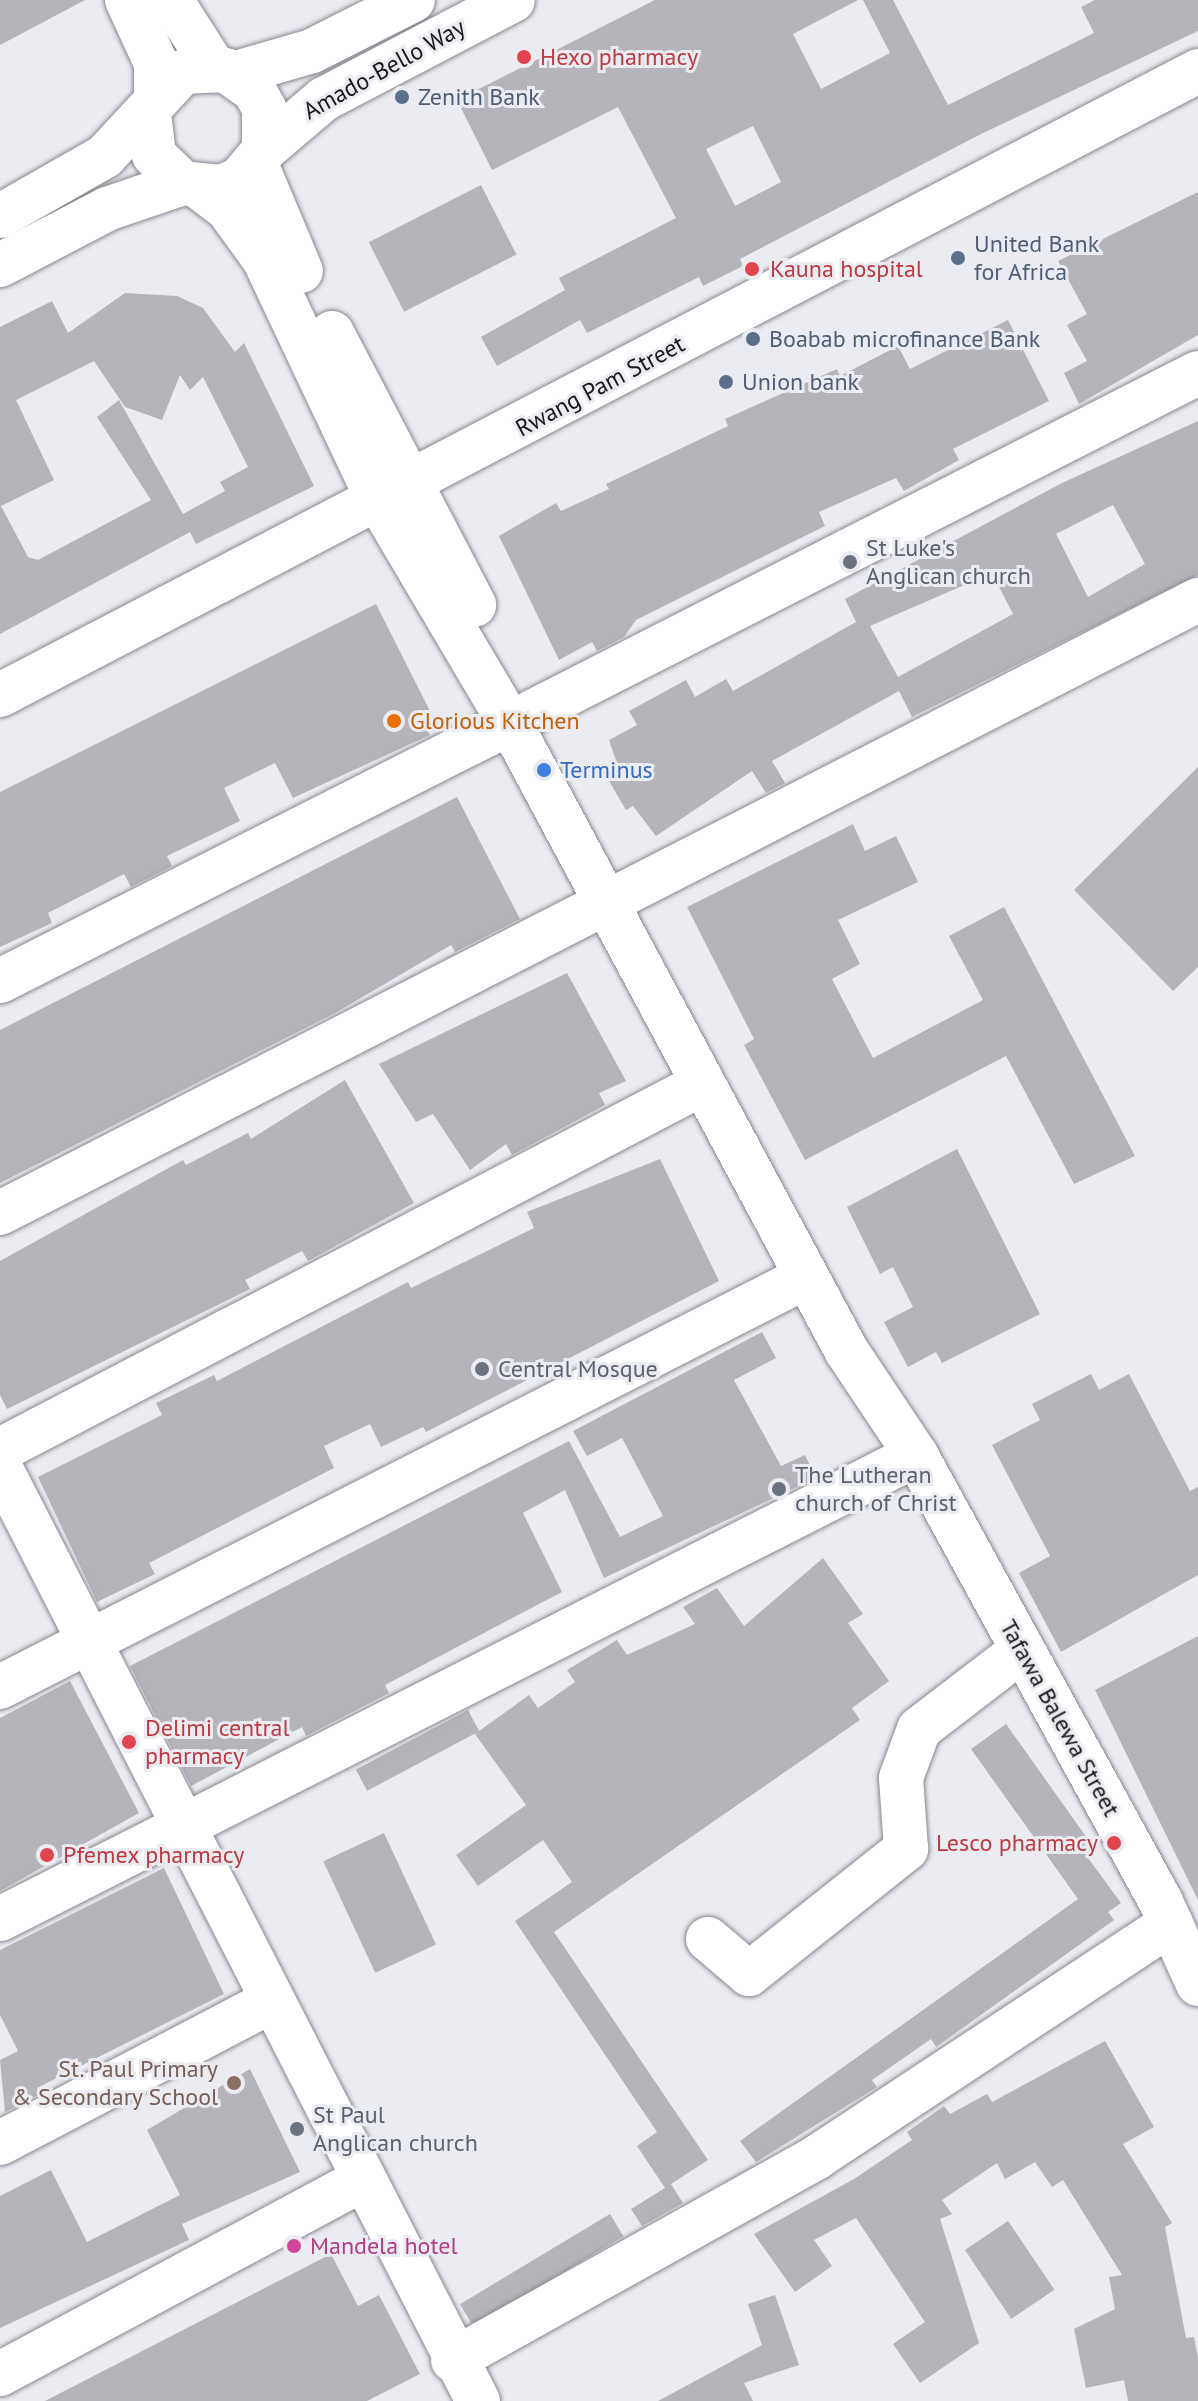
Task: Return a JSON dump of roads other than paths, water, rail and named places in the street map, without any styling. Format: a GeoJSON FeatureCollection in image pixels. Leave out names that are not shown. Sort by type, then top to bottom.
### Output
{"type":"FeatureCollection","features":[{"type":"Feature","properties":{"kind":"street"},"geometry":{"type":"LineString","coordinates":[[127,0],[156,63],[152,105],[154,155],[192,186],[227,208],[264,259],[869,1348],[916,1455]]}},
{"type":"Feature","properties":{"kind":"street"},"geometry":{"type":"LineString","coordinates":[[171,0],[224,72],[264,108],[260,157],[276,223],[394,494]]}},
{"type":"Feature","properties":{"kind":"street","name":"Amado-Bello Way"},"geometry":{"type":"LineString","coordinates":[[224,72],[312,51],[413,0]]}},
{"type":"Feature","properties":{"kind":"street","name":"Amado-Bello Way"},"geometry":{"type":"LineString","coordinates":[[260,157],[324,99],[513,0]]}},
{"type":"Feature","properties":{"kind":"street","name":"Rwang Pam Street"},"geometry":{"type":"LineString","coordinates":[[0,695],[394,494],[1198,71]]}},
{"type":"Feature","properties":{"kind":"street"},"geometry":{"type":"LineString","coordinates":[[0,216],[76,176],[183,72],[224,72]]}},
{"type":"Feature","properties":{"kind":"street"},"geometry":{"type":"LineString","coordinates":[[0,265],[107,209],[192,186],[240,179],[260,157]]}},
{"type":"Feature","properties":{"kind":"street"},"geometry":{"type":"LineString","coordinates":[[0,981],[1198,373]]}},
{"type":"Feature","properties":{"kind":"street"},"geometry":{"type":"LineString","coordinates":[[0,1213],[619,902],[1198,600]]}},
{"type":"Feature","properties":{"kind":"street"},"geometry":{"type":"LineString","coordinates":[[619,902],[702,1084],[806,1277],[916,1455]]}},
{"type":"Feature","properties":{"kind":"street"},"geometry":{"type":"LineString","coordinates":[[0,1450],[702,1084]]}},
{"type":"Feature","properties":{"kind":"street"},"geometry":{"type":"LineString","coordinates":[[0,1687],[806,1277]]}},
{"type":"Feature","properties":{"kind":"street"},"geometry":{"type":"LineString","coordinates":[[0,1919],[916,1455]]}},
{"type":"Feature","properties":{"kind":"street","name":"Tafawa Balewa Street"},"geometry":{"type":"LineString","coordinates":[[916,1455],[1171,1924],[1198,1984]]}},
{"type":"Feature","properties":{"kind":"street"},"geometry":{"type":"LineString","coordinates":[[0,1467],[465,2388],[1171,1924]]}},
{"type":"Feature","properties":{"kind":"street"},"geometry":{"type":"LineString","coordinates":[[708,1939],[749,1974],[906,1849],[901,1778],[919,1729],[1022,1650]]}},
{"type":"Feature","properties":{"kind":"street"},"geometry":{"type":"LineString","coordinates":[[0,2143],[270,2002]]}},
{"type":"Feature","properties":{"kind":"street"},"geometry":{"type":"LineString","coordinates":[[0,2374],[360,2181]]}},
{"type":"Feature","properties":{"kind":"place","name":"Hexo pharmacy"},"geometry":{"type":"Point","coordinates":[524,57]}},
{"type":"Feature","properties":{"kind":"place","name":"Zenith Bank"},"geometry":{"type":"Point","coordinates":[402,97]}},
{"type":"Feature","properties":{"kind":"place","name":"United Bank for Africa"},"geometry":{"type":"Point","coordinates":[958,258]}},
{"type":"Feature","properties":{"kind":"place","name":"Kauna hospital"},"geometry":{"type":"Point","coordinates":[752,269]}},
{"type":"Feature","properties":{"kind":"place","name":"Boabab microfinance Bank"},"geometry":{"type":"Point","coordinates":[753,339]}},
{"type":"Feature","properties":{"kind":"place","name":"Union bank"},"geometry":{"type":"Point","coordinates":[726,382]}},
{"type":"Feature","properties":{"kind":"place","name":"St Luke's Anglican church"},"geometry":{"type":"Point","coordinates":[850,562]}},
{"type":"Feature","properties":{"kind":"place","name":"Glorious Kitchen"},"geometry":{"type":"Point","coordinates":[394,721]}},
{"type":"Feature","properties":{"kind":"place","name":"Terminus"},"geometry":{"type":"Point","coordinates":[544,770]}},
{"type":"Feature","properties":{"kind":"place","name":"Central Mosque"},"geometry":{"type":"Point","coordinates":[482,1369]}},
{"type":"Feature","properties":{"kind":"place","name":"The Lutheran church of Christ"},"geometry":{"type":"Point","coordinates":[779,1489]}},
{"type":"Feature","properties":{"kind":"place","name":"Delimi central pharmacy"},"geometry":{"type":"Point","coordinates":[129,1742]}},
{"type":"Feature","properties":{"kind":"place","name":"Lesco pharmacy"},"geometry":{"type":"Point","coordinates":[1114,1843]}},
{"type":"Feature","properties":{"kind":"place","name":"Pfemex pharmacy"},"geometry":{"type":"Point","coordinates":[47,1855]}},
{"type":"Feature","properties":{"kind":"place","name":"St. Paul Primary & Secondary School"},"geometry":{"type":"Point","coordinates":[234,2083]}},
{"type":"Feature","properties":{"kind":"place","name":"St Paul Anglican church"},"geometry":{"type":"Point","coordinates":[297,2129]}},
{"type":"Feature","properties":{"kind":"place","name":"Mandela hotel"},"geometry":{"type":"Point","coordinates":[294,2246]}}]}
